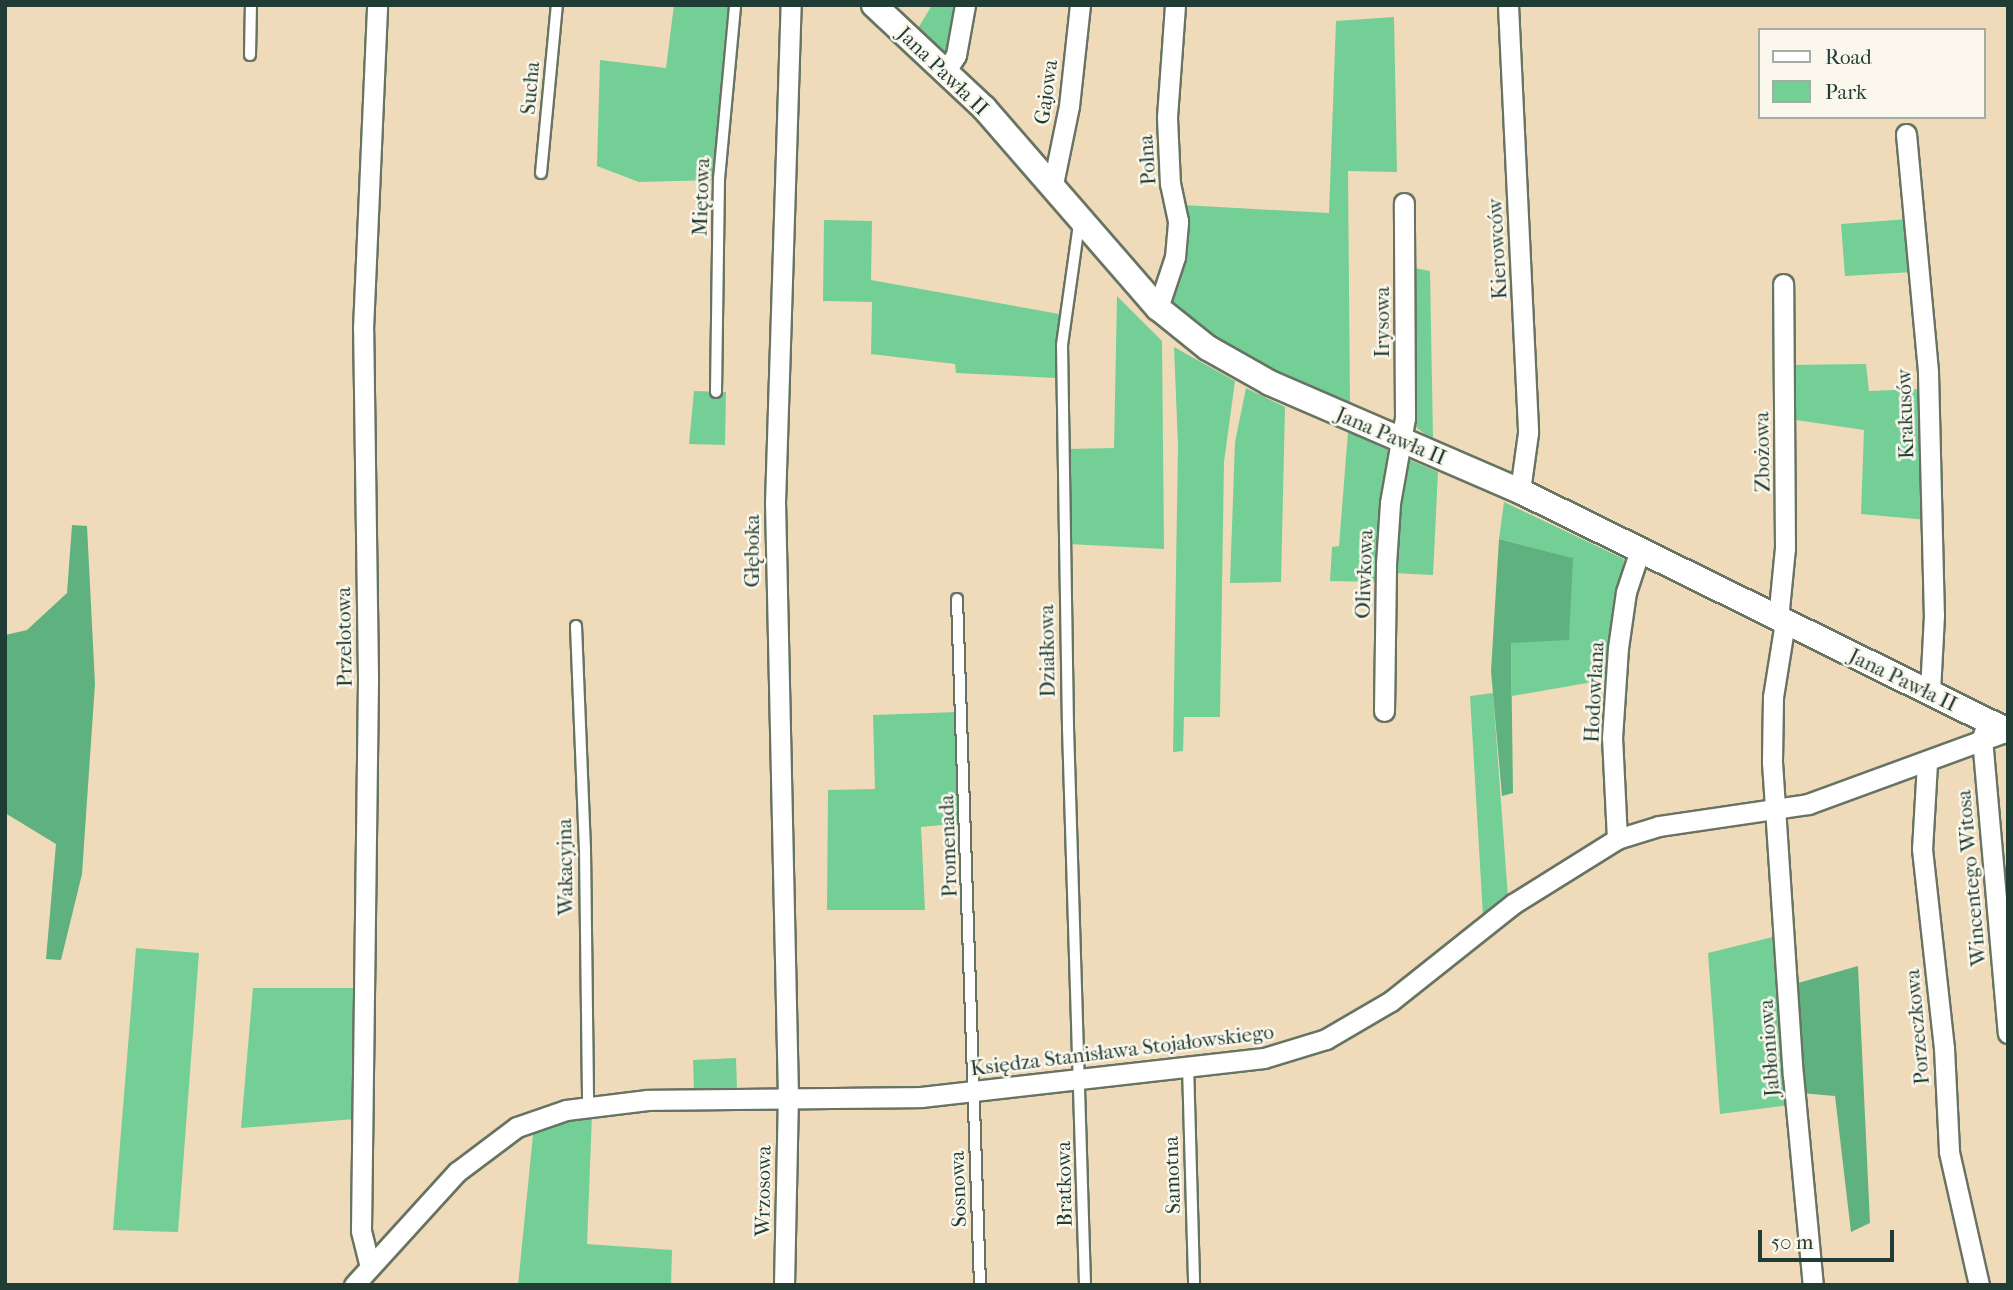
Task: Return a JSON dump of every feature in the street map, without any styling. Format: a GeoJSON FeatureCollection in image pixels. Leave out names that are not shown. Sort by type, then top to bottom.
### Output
{"type":"FeatureCollection","features":[{"type":"Feature","properties":{"kind":"street","name":"Przelotowa"},"geometry":{"type":"LineString","coordinates":[[370,1267],[361,1230],[368,677],[363,329],[377,5]]}},
{"type":"Feature","properties":{"kind":"street","name":"Głęboka"},"geometry":{"type":"LineString","coordinates":[[788,1097],[775,503],[791,5]]}},
{"type":"Feature","properties":{"kind":"street","name":"Jana Pawła II"},"geometry":{"type":"LineString","coordinates":[[874,5],[946,72],[1053,184],[1079,220],[1158,308],[1208,348],[1270,383],[1520,491],[1930,692],[1996,730]]}},
{"type":"Feature","properties":{"kind":"street"},"geometry":{"type":"LineString","coordinates":[[946,72],[956,55],[965,5]]}},
{"type":"Feature","properties":{"kind":"street","name":"Gajowa"},"geometry":{"type":"LineString","coordinates":[[1053,184],[1069,106],[1080,5]]}},
{"type":"Feature","properties":{"kind":"street","name":"Polna"},"geometry":{"type":"LineString","coordinates":[[1158,308],[1175,257],[1178,221],[1170,184],[1167,117],[1175,5]]}},
{"type":"Feature","properties":{"kind":"street","name":"Kierowców"},"geometry":{"type":"LineString","coordinates":[[1508,5],[1528,433],[1520,491]]}},
{"type":"Feature","properties":{"kind":"street","name":"Krakusów"},"geometry":{"type":"LineString","coordinates":[[1906,134],[1927,373],[1934,615],[1930,692]]}},
{"type":"Feature","properties":{"kind":"street","name":"Irysowa"},"geometry":{"type":"LineString","coordinates":[[1401,440],[1405,418],[1404,203]]}},
{"type":"Feature","properties":{"kind":"street","name":"Zbożowa"},"geometry":{"type":"LineString","coordinates":[[1776,808],[1773,697],[1786,548],[1783,284]]}},
{"type":"Feature","properties":{"kind":"street","name":"Oliwkowa"},"geometry":{"type":"LineString","coordinates":[[1384,711],[1385,564],[1401,440]]}},
{"type":"Feature","properties":{"kind":"street","name":"Hodowlana"},"geometry":{"type":"LineString","coordinates":[[1617,839],[1612,738],[1618,648],[1626,592],[1640,550]]}},
{"type":"Feature","properties":{"kind":"street","name":"Księdza Stanisława Stojałowskiego"},"geometry":{"type":"LineString","coordinates":[[354,1285],[457,1172],[517,1127],[566,1110],[647,1100],[975,1092],[1081,1082],[1188,1064],[1264,1058],[1326,1039],[1391,1001],[1563,869],[1617,839],[1659,826],[1808,804],[1927,763],[1996,730]]}},
{"type":"Feature","properties":{"kind":"street","name":"Wincentego Witosa"},"geometry":{"type":"LineString","coordinates":[[1996,730],[2008,1033]]}},
{"type":"Feature","properties":{"kind":"street","name":"Porzeczkowa"},"geometry":{"type":"LineString","coordinates":[[1927,763],[1922,849],[1944,1048],[1949,1152],[1979,1285]]}},
{"type":"Feature","properties":{"kind":"street","name":"Jabłoniowa"},"geometry":{"type":"LineString","coordinates":[[1776,808],[1793,1075],[1813,1285]]}},
{"type":"Feature","properties":{"kind":"street","name":"Wrzosowa"},"geometry":{"type":"LineString","coordinates":[[784,1285],[788,1097]]}},
{"type":"Feature","properties":{"kind":"lane"},"geometry":{"type":"LineString","coordinates":[[250,5],[250,55]]}},
{"type":"Feature","properties":{"kind":"lane","name":"Sucha"},"geometry":{"type":"LineString","coordinates":[[541,173],[557,5]]}},
{"type":"Feature","properties":{"kind":"lane","name":"Miętowa"},"geometry":{"type":"LineString","coordinates":[[716,391],[719,179],[735,5]]}},
{"type":"Feature","properties":{"kind":"lane","name":"Działkowa"},"geometry":{"type":"LineString","coordinates":[[1079,220],[1062,345],[1068,729],[1081,1082]]}},
{"type":"Feature","properties":{"kind":"lane","name":"Promenada"},"geometry":{"type":"LineString","coordinates":[[957,600],[975,1092]]}},
{"type":"Feature","properties":{"kind":"lane","name":"Wakacyjna"},"geometry":{"type":"LineString","coordinates":[[576,626],[585,849],[588,1107]]}},
{"type":"Feature","properties":{"kind":"lane","name":"Samotna"},"geometry":{"type":"LineString","coordinates":[[1188,1064],[1194,1285]]}},
{"type":"Feature","properties":{"kind":"lane","name":"Bratkowa"},"geometry":{"type":"LineString","coordinates":[[1081,1082],[1085,1285]]}},
{"type":"Feature","properties":{"kind":"lane","name":"Sosnowa"},"geometry":{"type":"LineString","coordinates":[[975,1092],[980,1285]]}},
{"type":"Feature","properties":{"kind":"green space"},"geometry":{"type":"Polygon","coordinates":[[[674,5],[731,5],[715,180],[639,182],[597,166],[600,60],[666,68],[674,5]]]}},
{"type":"Feature","properties":{"kind":"green space"},"geometry":{"type":"Polygon","coordinates":[[[932,5],[956,5],[949,58],[914,35],[932,5]]]}},
{"type":"Feature","properties":{"kind":"green space"},"geometry":{"type":"Polygon","coordinates":[[[1394,17],[1397,172],[1348,171],[1350,403],[1228,350],[1164,303],[1183,205],[1329,213],[1336,21],[1394,17]]]}},
{"type":"Feature","properties":{"kind":"green space"},"geometry":{"type":"Polygon","coordinates":[[[1909,219],[1913,272],[1845,276],[1841,224],[1909,219]]]}},
{"type":"Feature","properties":{"kind":"green space"},"geometry":{"type":"Polygon","coordinates":[[[824,220],[872,221],[871,280],[1059,314],[1056,378],[956,373],[955,364],[871,354],[872,302],[823,301],[824,220]]]}},
{"type":"Feature","properties":{"kind":"green space"},"geometry":{"type":"Polygon","coordinates":[[[1409,267],[1430,271],[1433,440],[1410,423],[1409,267]]]}},
{"type":"Feature","properties":{"kind":"green space"},"geometry":{"type":"Polygon","coordinates":[[[1117,296],[1162,341],[1164,549],[1069,544],[1067,449],[1114,448],[1117,296]]]}},
{"type":"Feature","properties":{"kind":"green space"},"geometry":{"type":"Polygon","coordinates":[[[1174,347],[1235,381],[1224,462],[1220,717],[1184,717],[1183,751],[1173,752],[1178,446],[1174,347]]]}},
{"type":"Feature","properties":{"kind":"green space"},"geometry":{"type":"Polygon","coordinates":[[[1866,364],[1869,391],[1922,389],[1927,520],[1861,514],[1864,430],[1789,419],[1789,365],[1866,364]]]}},
{"type":"Feature","properties":{"kind":"green space"},"geometry":{"type":"Polygon","coordinates":[[[1246,388],[1285,407],[1281,582],[1230,583],[1235,442],[1246,388]]]}},
{"type":"Feature","properties":{"kind":"green space"},"geometry":{"type":"Polygon","coordinates":[[[694,391],[726,392],[725,445],[689,444],[694,391]]]}},
{"type":"Feature","properties":{"kind":"green space"},"geometry":{"type":"Polygon","coordinates":[[[1348,432],[1395,453],[1381,582],[1330,581],[1332,547],[1339,546],[1348,432]]]}},
{"type":"Feature","properties":{"kind":"green space"},"geometry":{"type":"Polygon","coordinates":[[[1403,457],[1438,472],[1433,575],[1392,573],[1403,457]]]}},
{"type":"Feature","properties":{"kind":"green space"},"geometry":{"type":"Polygon","coordinates":[[[1504,502],[1624,559],[1610,679],[1512,696],[1511,642],[1572,558],[1499,539],[1504,502]]]}},
{"type":"Feature","properties":{"kind":"green space"},"geometry":{"type":"Polygon","coordinates":[[[72,525],[87,526],[95,684],[82,874],[61,960],[46,959],[56,844],[5,813],[5,635],[27,630],[67,593],[72,525]]]}},
{"type":"Feature","properties":{"kind":"green space"},"geometry":{"type":"Polygon","coordinates":[[[1499,539],[1573,558],[1569,640],[1511,643],[1513,793],[1502,796],[1491,671],[1499,539]]]}},
{"type":"Feature","properties":{"kind":"green space"},"geometry":{"type":"Polygon","coordinates":[[[1493,693],[1508,898],[1483,916],[1470,696],[1493,693]]]}},
{"type":"Feature","properties":{"kind":"green space"},"geometry":{"type":"Polygon","coordinates":[[[958,712],[961,823],[921,827],[925,910],[827,910],[828,790],[875,789],[873,715],[958,712]]]}},
{"type":"Feature","properties":{"kind":"green space"},"geometry":{"type":"Polygon","coordinates":[[[1777,936],[1789,1105],[1720,1114],[1708,953],[1777,936]]]}},
{"type":"Feature","properties":{"kind":"green space"},"geometry":{"type":"Polygon","coordinates":[[[136,948],[199,953],[178,1232],[113,1230],[136,948]]]}},
{"type":"Feature","properties":{"kind":"green space"},"geometry":{"type":"Polygon","coordinates":[[[1858,966],[1870,1223],[1851,1232],[1835,1096],[1800,1093],[1791,985],[1858,966]]]}},
{"type":"Feature","properties":{"kind":"green space"},"geometry":{"type":"Polygon","coordinates":[[[253,988],[357,988],[355,1119],[241,1128],[253,988]]]}},
{"type":"Feature","properties":{"kind":"green space"},"geometry":{"type":"Polygon","coordinates":[[[736,1058],[737,1089],[694,1090],[693,1060],[736,1058]]]}},
{"type":"Feature","properties":{"kind":"green space"},"geometry":{"type":"Polygon","coordinates":[[[592,1114],[587,1244],[672,1250],[671,1285],[518,1285],[534,1125],[592,1114]]]}}]}
